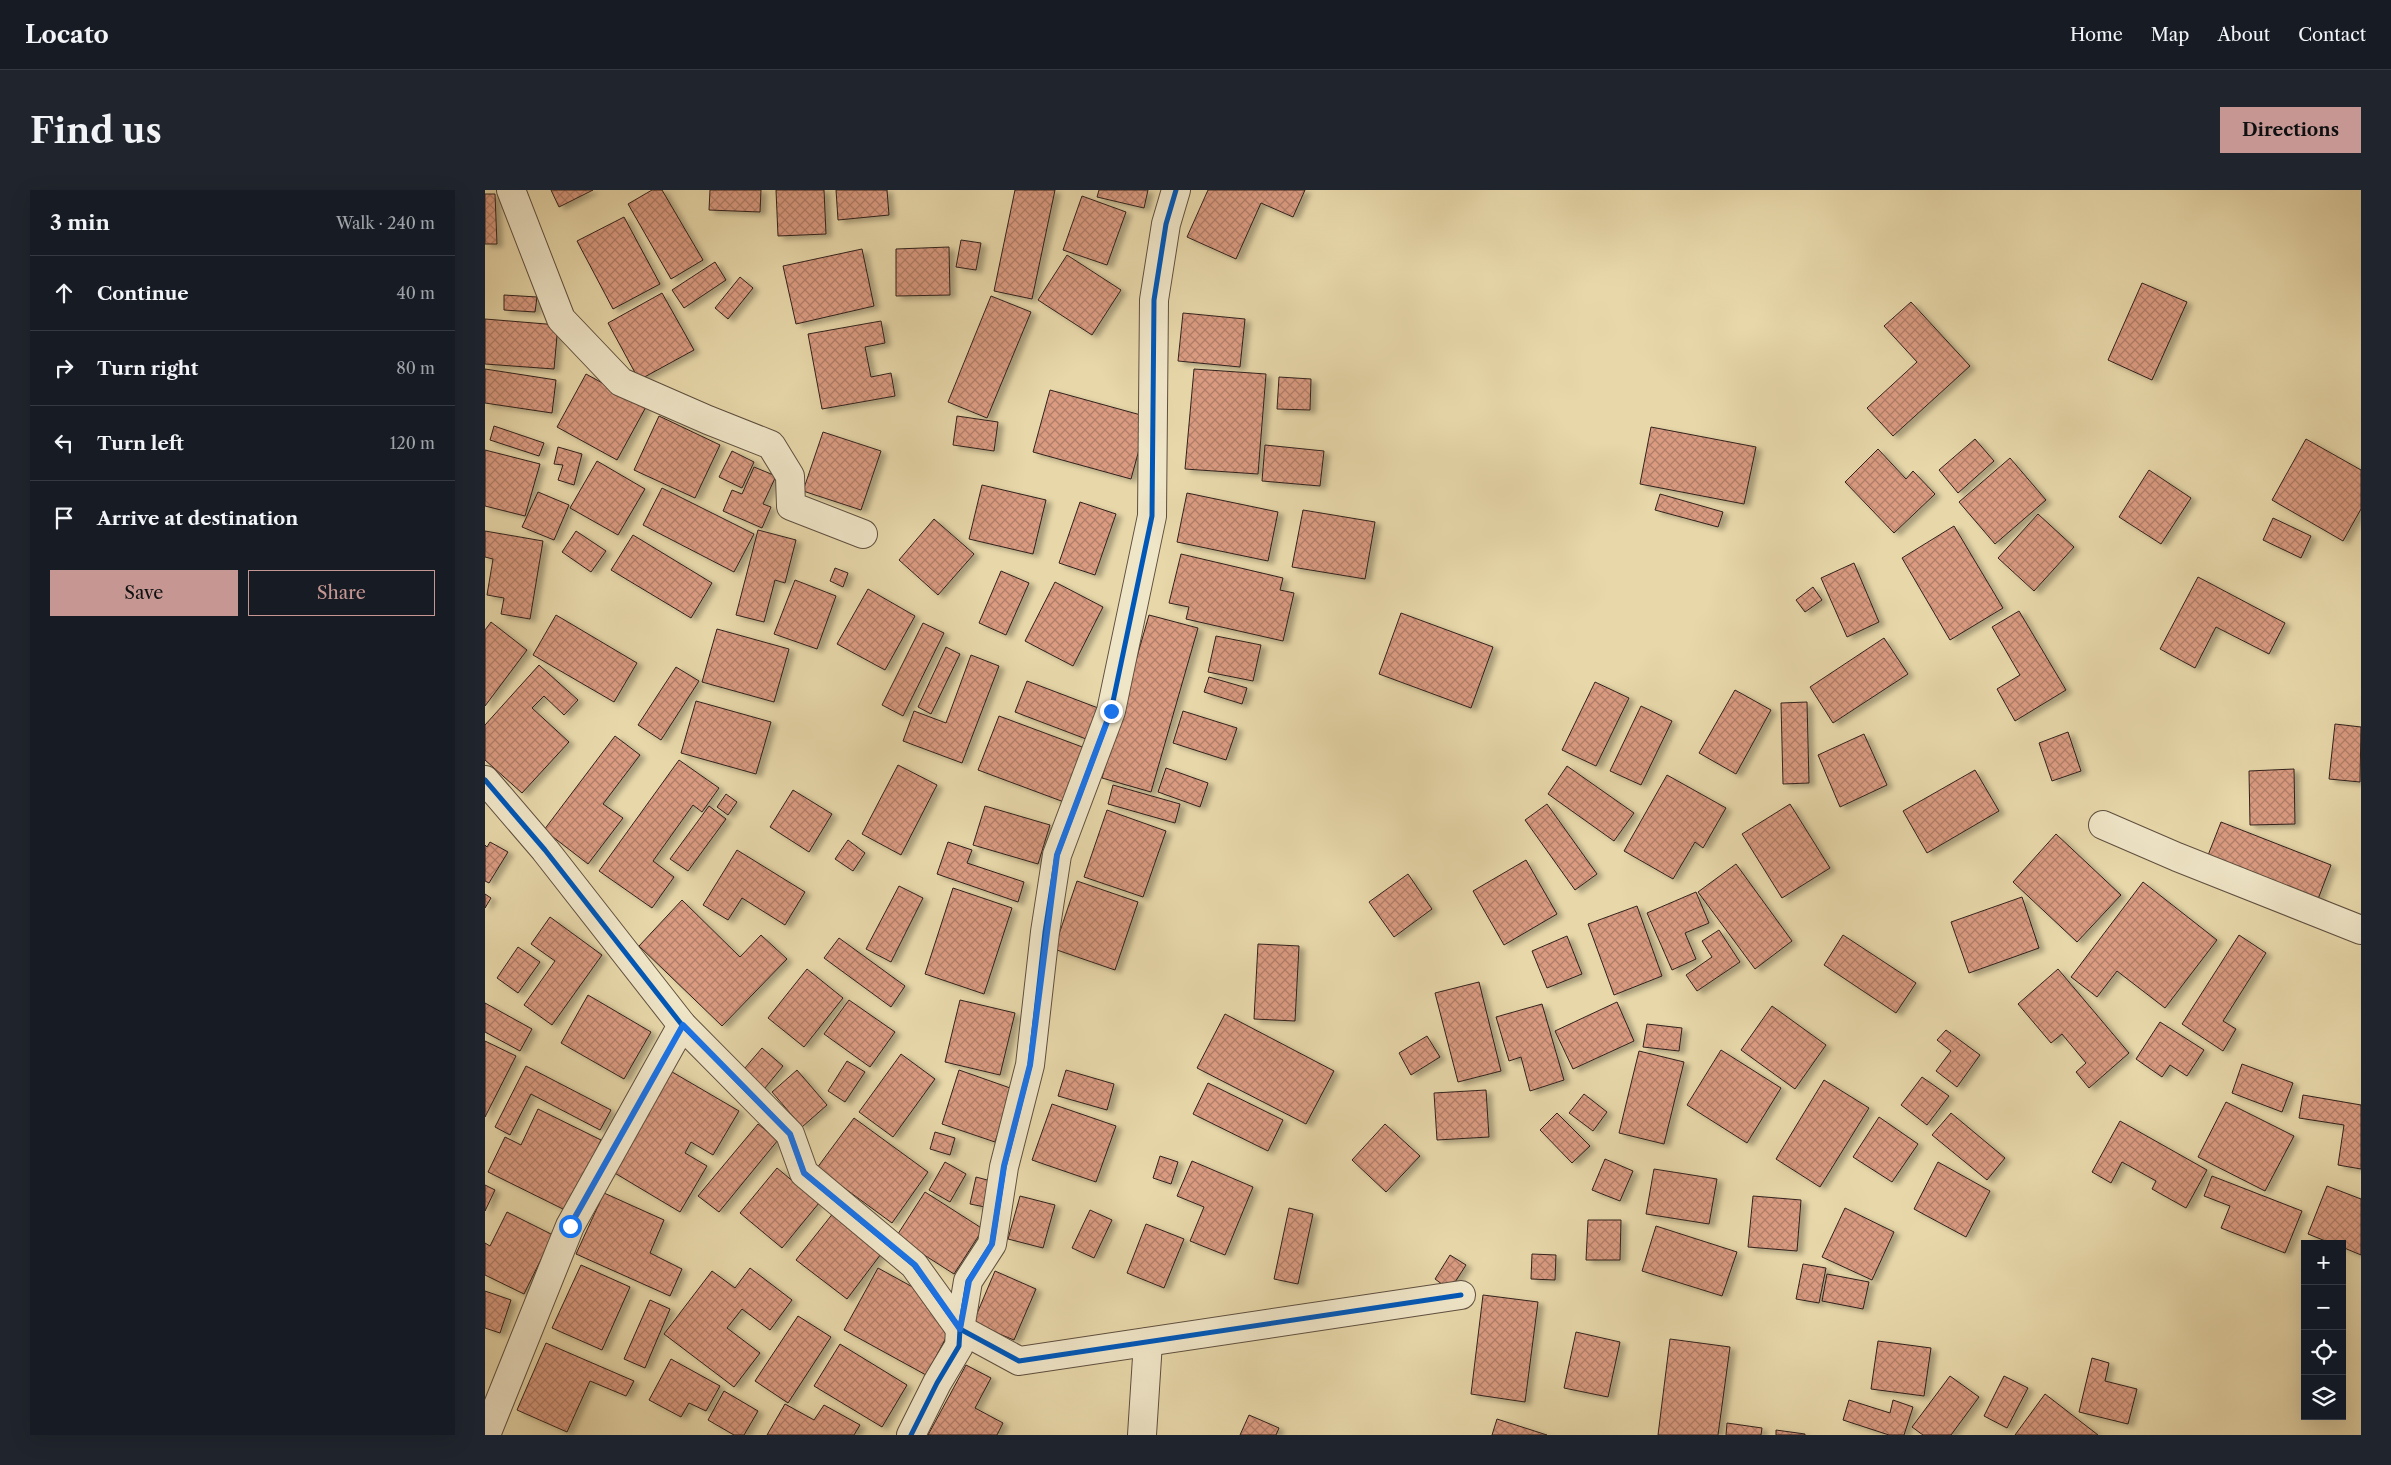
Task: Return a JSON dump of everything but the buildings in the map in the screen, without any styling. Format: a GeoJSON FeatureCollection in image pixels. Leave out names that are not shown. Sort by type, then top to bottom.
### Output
{"type":"FeatureCollection","features":[{"type":"Feature","properties":{"kind":"street"},"geometry":{"type":"LineString","coordinates":[[511,190],[561,318],[621,382],[771,445],[790,476],[791,506],[863,534]]}},
{"type":"Feature","properties":{"kind":"street"},"geometry":{"type":"LineString","coordinates":[[911,1435],[937,1383],[959,1346],[960,1329],[969,1281],[992,1244],[1004,1166],[1030,1065],[1057,855],[1111,711],[1152,516],[1154,300],[1166,224],[1175,190]]}},
{"type":"Feature","properties":{"kind":"street"},"geometry":{"type":"LineString","coordinates":[[485,780],[545,850],[683,1025],[790,1134],[804,1173],[915,1265],[960,1329],[1019,1361],[1461,1295]]}},
{"type":"Feature","properties":{"kind":"street"},"geometry":{"type":"LineString","coordinates":[[2103,825],[2177,857],[2361,930]]}},
{"type":"Feature","properties":{"kind":"street"},"geometry":{"type":"LineString","coordinates":[[486,1435],[570,1226],[683,1025]]}},
{"type":"Feature","properties":{"kind":"street"},"geometry":{"type":"LineString","coordinates":[[1142,1435],[1148,1342]]}},
{"type":"Feature","properties":{"kind":"cycle path"},"geometry":{"type":"LineString","coordinates":[[911,1435],[937,1383],[959,1346],[968,1281],[992,1244],[1004,1167],[1030,1065],[1045,932],[1057,855],[1111,711],[1152,516],[1154,300],[1166,224],[1176,190]]}},
{"type":"Feature","properties":{"kind":"cycle path"},"geometry":{"type":"LineString","coordinates":[[485,780],[545,850],[682,1025],[790,1134],[804,1173],[914,1265],[960,1329],[1019,1361],[1461,1295]]}},
{"type":"Feature","properties":{"kind":"route"},"geometry":{"type":"LineString","coordinates":[[570,1226],[683,1025],[790,1134],[804,1173],[915,1265],[960,1329],[969,1281],[992,1244],[1004,1166],[1030,1065],[1045,932],[1057,855],[1111,711]]}}]}
